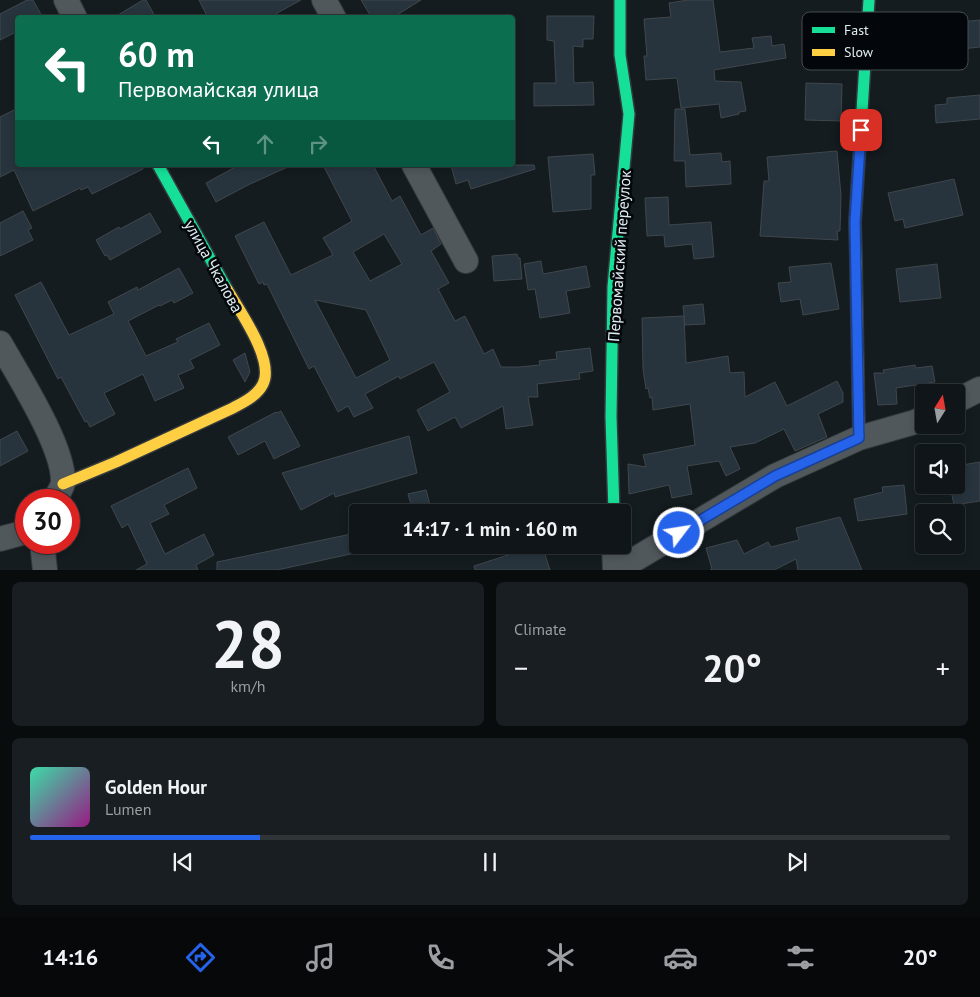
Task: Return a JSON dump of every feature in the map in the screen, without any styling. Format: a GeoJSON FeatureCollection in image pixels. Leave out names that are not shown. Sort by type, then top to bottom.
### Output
{"type":"FeatureCollection","features":[{"type":"Feature","properties":{"kind":"street"},"geometry":{"type":"LineString","coordinates":[[66,0],[74,15]]}},
{"type":"Feature","properties":{"kind":"street"},"geometry":{"type":"LineString","coordinates":[[324,0],[332,15]]}},
{"type":"Feature","properties":{"kind":"street","name":"Первомайский переулок"},"geometry":{"type":"LineString","coordinates":[[614,504],[611,417],[613,287],[628,114],[620,55],[620,0]]}},
{"type":"Feature","properties":{"kind":"street"},"geometry":{"type":"LineString","coordinates":[[859,438],[855,222],[865,70]]}},
{"type":"Feature","properties":{"kind":"street","name":"улица Чкалова"},"geometry":{"type":"LineString","coordinates":[[64,489],[92,473],[243,402],[260,388],[267,369],[259,346],[159,167]]}},
{"type":"Feature","properties":{"kind":"street"},"geometry":{"type":"LineString","coordinates":[[415,167],[466,261]]}},
{"type":"Feature","properties":{"kind":"street"},"geometry":{"type":"LineString","coordinates":[[0,343],[58,453],[59,489]]}},
{"type":"Feature","properties":{"kind":"street"},"geometry":{"type":"LineString","coordinates":[[965,396],[980,389]]}},
{"type":"Feature","properties":{"kind":"street"},"geometry":{"type":"LineString","coordinates":[[615,554],[616,570],[775,476],[859,438],[915,422]]}},
{"type":"Feature","properties":{"kind":"street"},"geometry":{"type":"LineString","coordinates":[[0,539],[15,535]]}},
{"type":"Feature","properties":{"kind":"street"},"geometry":{"type":"LineString","coordinates":[[44,554],[46,570]]}},
{"type":"Feature","properties":{"kind":"building"},"geometry":{"type":"Polygon","coordinates":[[[27,0],[33,0],[41,15],[15,15],[15,32],[0,40],[0,14],[27,0]]]}},
{"type":"Feature","properties":{"kind":"building"},"geometry":{"type":"Polygon","coordinates":[[[146,0],[154,15],[118,15],[146,0]]]}},
{"type":"Feature","properties":{"kind":"building"},"geometry":{"type":"Polygon","coordinates":[[[199,0],[301,0],[274,15],[206,15],[199,0]]]}},
{"type":"Feature","properties":{"kind":"building"},"geometry":{"type":"Polygon","coordinates":[[[361,0],[421,0],[397,15],[370,15],[361,0]]]}},
{"type":"Feature","properties":{"kind":"building"},"geometry":{"type":"Polygon","coordinates":[[[688,0],[713,0],[720,52],[754,48],[752,38],[771,36],[772,46],[784,44],[786,58],[714,70],[715,81],[741,82],[746,111],[721,118],[719,104],[681,108],[677,78],[646,80],[644,56],[647,56],[644,19],[671,17],[669,3],[688,0]]]}},
{"type":"Feature","properties":{"kind":"building"},"geometry":{"type":"Polygon","coordinates":[[[547,16],[594,16],[593,39],[583,39],[583,47],[573,46],[574,83],[593,82],[594,105],[534,106],[534,83],[556,83],[554,41],[547,40],[547,16]]]}},
{"type":"Feature","properties":{"kind":"building"},"geometry":{"type":"Polygon","coordinates":[[[980,20],[980,47],[968,48],[968,21],[980,20]]]}},
{"type":"Feature","properties":{"kind":"building"},"geometry":{"type":"Polygon","coordinates":[[[806,83],[842,84],[841,121],[805,120],[806,83]]]}},
{"type":"Feature","properties":{"kind":"building"},"geometry":{"type":"Polygon","coordinates":[[[980,95],[980,119],[936,123],[935,105],[947,104],[947,98],[980,95]]]}},
{"type":"Feature","properties":{"kind":"building"},"geometry":{"type":"Polygon","coordinates":[[[675,109],[685,109],[690,155],[721,153],[722,162],[730,161],[731,184],[686,187],[685,161],[674,161],[675,109]]]}},
{"type":"Feature","properties":{"kind":"building"},"geometry":{"type":"Polygon","coordinates":[[[15,110],[15,167],[142,167],[143,169],[92,194],[88,187],[81,190],[80,188],[33,211],[14,170],[0,177],[0,117],[15,110]]]}},
{"type":"Feature","properties":{"kind":"building"},"geometry":{"type":"Polygon","coordinates":[[[837,151],[841,196],[840,231],[837,231],[838,240],[760,236],[764,181],[769,181],[767,157],[837,151]]]}},
{"type":"Feature","properties":{"kind":"building"},"geometry":{"type":"Polygon","coordinates":[[[593,154],[595,175],[591,175],[591,209],[553,212],[548,157],[593,154]]]}},
{"type":"Feature","properties":{"kind":"building"},"geometry":{"type":"Polygon","coordinates":[[[515,165],[534,165],[535,169],[471,189],[468,180],[456,184],[452,167],[515,167],[515,165]]]}},
{"type":"Feature","properties":{"kind":"building"},"geometry":{"type":"Polygon","coordinates":[[[235,167],[288,167],[216,202],[206,183],[235,167]]]}},
{"type":"Feature","properties":{"kind":"building"},"geometry":{"type":"Polygon","coordinates":[[[324,167],[374,167],[392,201],[400,196],[421,235],[433,228],[441,244],[431,251],[449,283],[438,289],[455,321],[465,316],[484,354],[493,349],[501,367],[519,367],[540,365],[539,361],[557,359],[556,352],[590,348],[593,371],[579,373],[580,379],[537,384],[538,397],[528,397],[533,425],[506,429],[503,406],[461,428],[455,417],[428,431],[417,410],[450,392],[434,362],[400,379],[399,376],[365,394],[373,408],[354,417],[348,406],[338,412],[314,366],[309,369],[267,284],[264,285],[263,282],[259,284],[235,236],[264,222],[291,275],[333,255],[323,238],[352,221],[324,167]],[[384,234],[353,252],[370,281],[402,264],[384,234]],[[315,300],[356,378],[390,360],[366,310],[315,300]]]}},
{"type":"Feature","properties":{"kind":"building"},"geometry":{"type":"Polygon","coordinates":[[[954,179],[963,215],[905,228],[903,219],[895,221],[888,193],[954,179]]]}},
{"type":"Feature","properties":{"kind":"building"},"geometry":{"type":"Polygon","coordinates":[[[668,197],[669,225],[711,222],[714,257],[694,259],[692,244],[665,247],[664,235],[647,236],[645,198],[668,197]]]}},
{"type":"Feature","properties":{"kind":"building"},"geometry":{"type":"Polygon","coordinates":[[[23,211],[32,228],[28,230],[33,240],[0,256],[0,223],[23,211]]]}},
{"type":"Feature","properties":{"kind":"building"},"geometry":{"type":"Polygon","coordinates":[[[150,213],[161,232],[110,260],[107,255],[105,256],[96,240],[150,213]]]}},
{"type":"Feature","properties":{"kind":"building"},"geometry":{"type":"Polygon","coordinates":[[[517,254],[518,258],[520,258],[522,279],[494,281],[492,256],[517,254]]]}},
{"type":"Feature","properties":{"kind":"building"},"geometry":{"type":"Polygon","coordinates":[[[541,261],[543,274],[586,266],[590,287],[566,291],[570,313],[540,318],[535,289],[528,290],[524,264],[541,261]]]}},
{"type":"Feature","properties":{"kind":"building"},"geometry":{"type":"Polygon","coordinates":[[[831,263],[839,309],[803,315],[800,299],[781,302],[778,283],[791,282],[789,267],[831,263]]]}},
{"type":"Feature","properties":{"kind":"building"},"geometry":{"type":"Polygon","coordinates":[[[937,264],[941,298],[900,302],[896,269],[937,264]]]}},
{"type":"Feature","properties":{"kind":"building"},"geometry":{"type":"Polygon","coordinates":[[[179,268],[193,293],[174,303],[172,300],[159,305],[128,321],[146,356],[178,342],[176,339],[209,323],[220,345],[190,360],[194,368],[178,375],[184,388],[155,401],[143,374],[104,393],[115,414],[90,427],[87,421],[85,422],[61,377],[58,379],[15,295],[41,282],[69,335],[114,314],[108,302],[137,287],[138,290],[179,268]]]}},
{"type":"Feature","properties":{"kind":"building"},"geometry":{"type":"Polygon","coordinates":[[[703,304],[705,324],[685,325],[683,306],[703,304]]]}},
{"type":"Feature","properties":{"kind":"building"},"geometry":{"type":"Polygon","coordinates":[[[684,316],[686,363],[728,356],[730,373],[744,372],[745,397],[775,382],[787,406],[837,381],[843,393],[843,402],[818,414],[827,437],[795,451],[784,429],[755,443],[730,447],[740,469],[726,476],[719,461],[687,466],[692,494],[672,498],[669,485],[629,494],[628,464],[646,467],[643,455],[695,445],[690,404],[653,410],[652,397],[650,398],[648,388],[646,389],[643,369],[642,318],[684,316]]]}},
{"type":"Feature","properties":{"kind":"building"},"geometry":{"type":"Polygon","coordinates":[[[245,353],[250,372],[245,382],[233,360],[245,353]]]}},
{"type":"Feature","properties":{"kind":"building"},"geometry":{"type":"Polygon","coordinates":[[[915,365],[916,368],[932,366],[935,382],[896,388],[897,404],[878,405],[874,373],[884,373],[883,370],[915,365]]]}},
{"type":"Feature","properties":{"kind":"building"},"geometry":{"type":"Polygon","coordinates":[[[281,411],[300,446],[274,459],[265,441],[238,455],[228,437],[281,411]]]}},
{"type":"Feature","properties":{"kind":"building"},"geometry":{"type":"Polygon","coordinates":[[[17,431],[28,451],[0,466],[0,440],[17,431]]]}},
{"type":"Feature","properties":{"kind":"building"},"geometry":{"type":"Polygon","coordinates":[[[409,436],[417,473],[335,497],[334,493],[301,510],[282,473],[409,436]]]}},
{"type":"Feature","properties":{"kind":"building"},"geometry":{"type":"Polygon","coordinates":[[[980,462],[980,501],[954,504],[952,494],[965,494],[965,464],[980,462]]]}},
{"type":"Feature","properties":{"kind":"building"},"geometry":{"type":"Polygon","coordinates":[[[188,468],[197,488],[164,505],[169,514],[150,523],[165,554],[204,534],[214,555],[196,565],[198,570],[136,570],[147,564],[128,524],[122,528],[111,506],[188,468]]]}},
{"type":"Feature","properties":{"kind":"building"},"geometry":{"type":"Polygon","coordinates":[[[904,485],[907,514],[858,521],[854,499],[883,492],[882,487],[904,485]]]}},
{"type":"Feature","properties":{"kind":"building"},"geometry":{"type":"Polygon","coordinates":[[[426,490],[430,504],[411,504],[408,494],[426,490]]]}},
{"type":"Feature","properties":{"kind":"building"},"geometry":{"type":"Polygon","coordinates":[[[840,517],[862,570],[798,570],[796,559],[774,570],[710,570],[712,569],[706,548],[737,540],[744,554],[768,542],[771,547],[799,540],[796,528],[840,517]]]}},
{"type":"Feature","properties":{"kind":"building"},"geometry":{"type":"Polygon","coordinates":[[[349,534],[349,554],[351,554],[277,570],[217,570],[217,562],[349,534]]]}},
{"type":"Feature","properties":{"kind":"building"},"geometry":{"type":"Polygon","coordinates":[[[511,554],[545,554],[550,570],[475,570],[474,566],[511,554]]]}},
{"type":"Feature","properties":{"kind":"traffic: fast"},"geometry":{"type":"LineString","coordinates":[[614,504],[611,417],[613,287],[629,114],[620,55],[620,0]]}},
{"type":"Feature","properties":{"kind":"traffic: fast"},"geometry":{"type":"LineString","coordinates":[[868,12],[869,0]]}},
{"type":"Feature","properties":{"kind":"traffic: fast"},"geometry":{"type":"LineString","coordinates":[[856,261],[855,222],[865,70]]}},
{"type":"Feature","properties":{"kind":"traffic: fast"},"geometry":{"type":"LineString","coordinates":[[159,167],[227,289]]}},
{"type":"Feature","properties":{"kind":"traffic: slow"},"geometry":{"type":"LineString","coordinates":[[856,261],[859,438]]}},
{"type":"Feature","properties":{"kind":"traffic: slow"},"geometry":{"type":"LineString","coordinates":[[63,484],[116,462],[233,408],[257,392],[263,384],[265,374],[264,362],[254,335],[227,289]]}},
{"type":"Feature","properties":{"kind":"route"},"geometry":{"type":"LineString","coordinates":[[679,533],[775,476],[859,438],[855,222],[861,130]]}}]}
